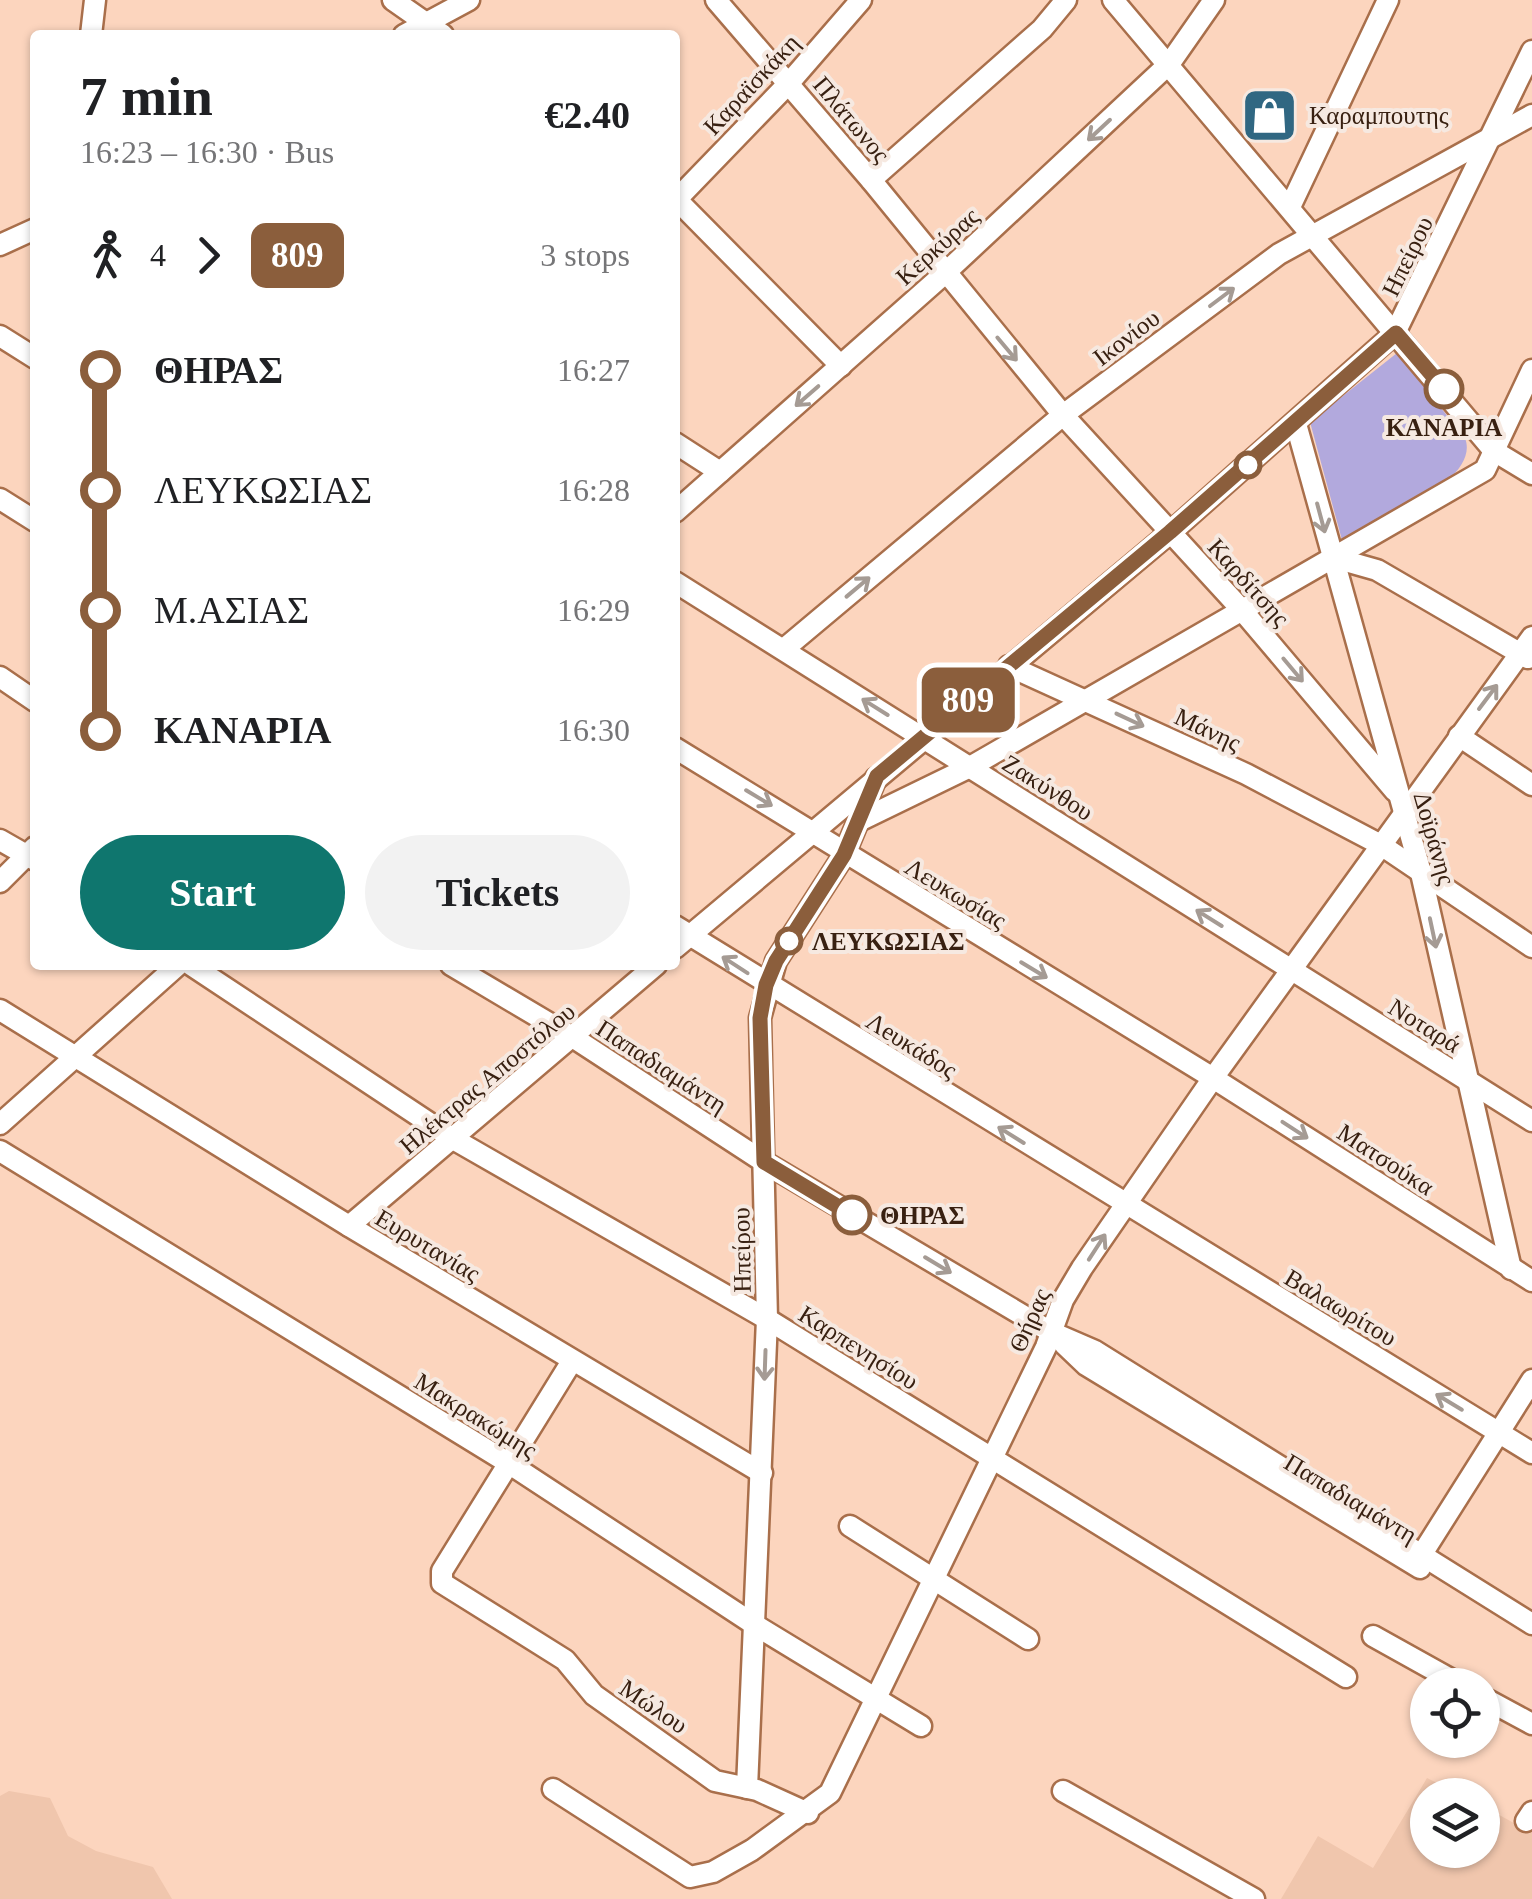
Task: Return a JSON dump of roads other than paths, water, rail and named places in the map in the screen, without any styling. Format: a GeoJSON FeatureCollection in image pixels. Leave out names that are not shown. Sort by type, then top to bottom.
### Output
{"type":"FeatureCollection","features":[{"type":"Feature","properties":{"kind":"street"},"geometry":{"type":"LineString","coordinates":[[91,30],[95,0]]}},
{"type":"Feature","properties":{"kind":"street"},"geometry":{"type":"LineString","coordinates":[[393,0],[434,29],[470,0]]}},
{"type":"Feature","properties":{"kind":"street","name":"Πλάτωνος"},"geometry":{"type":"LineString","coordinates":[[716,0],[871,180],[944,274]]}},
{"type":"Feature","properties":{"kind":"street","name":"Καραϊσκάκη"},"geometry":{"type":"LineString","coordinates":[[680,195],[789,84],[860,0]]}},
{"type":"Feature","properties":{"kind":"street"},"geometry":{"type":"LineString","coordinates":[[871,180],[1042,30],[1066,0]]}},
{"type":"Feature","properties":{"kind":"street"},"geometry":{"type":"LineString","coordinates":[[1113,0],[1494,451],[1532,474]]}},
{"type":"Feature","properties":{"kind":"street","name":"Κερκύρας"},"geometry":{"type":"LineString","coordinates":[[680,508],[944,274],[1170,63],[1214,0]]}},
{"type":"Feature","properties":{"kind":"street"},"geometry":{"type":"LineString","coordinates":[[1290,207],[1388,0]]}},
{"type":"Feature","properties":{"kind":"street","name":"Ηπείρου"},"geometry":{"type":"LineString","coordinates":[[747,1788],[767,1319],[760,1018],[766,985],[776,961],[844,855],[862,820],[877,776],[1170,532],[1396,333],[1532,52]]}},
{"type":"Feature","properties":{"kind":"street","name":"Ικονίου"},"geometry":{"type":"LineString","coordinates":[[784,650],[1062,415],[1279,254],[1532,115]]}},
{"type":"Feature","properties":{"kind":"street"},"geometry":{"type":"LineString","coordinates":[[680,203],[841,366]]}},
{"type":"Feature","properties":{"kind":"street"},"geometry":{"type":"LineString","coordinates":[[0,245],[30,231]]}},
{"type":"Feature","properties":{"kind":"street","name":"Καρδίτσης"},"geometry":{"type":"LineString","coordinates":[[944,274],[1062,415],[1242,609],[1396,792]]}},
{"type":"Feature","properties":{"kind":"street"},"geometry":{"type":"LineString","coordinates":[[0,336],[30,355]]}},
{"type":"Feature","properties":{"kind":"street"},"geometry":{"type":"LineString","coordinates":[[862,820],[970,767],[1485,470],[1532,370]]}},
{"type":"Feature","properties":{"kind":"street","name":"Δοϊράνης"},"geometry":{"type":"LineString","coordinates":[[1296,424],[1420,873],[1512,1269]]}},
{"type":"Feature","properties":{"kind":"street"},"geometry":{"type":"LineString","coordinates":[[680,446],[720,472]]}},
{"type":"Feature","properties":{"kind":"street"},"geometry":{"type":"LineString","coordinates":[[0,500],[30,518]]}},
{"type":"Feature","properties":{"kind":"street"},"geometry":{"type":"LineString","coordinates":[[1331,557],[1378,570],[1528,650]]}},
{"type":"Feature","properties":{"kind":"street","name":"Ζακύνθου"},"geometry":{"type":"LineString","coordinates":[[680,585],[1291,970]]}},
{"type":"Feature","properties":{"kind":"street","name":"Θήρας"},"geometry":{"type":"LineString","coordinates":[[552,1789],[690,1877],[712,1872],[752,1850],[808,1813],[830,1793],[874,1694],[1052,1332],[1063,1300],[1124,1204],[1213,1078],[1459,736],[1528,650]]}},
{"type":"Feature","properties":{"kind":"street","name":"Μάνης"},"geometry":{"type":"LineString","coordinates":[[1008,666],[1246,774],[1381,845],[1532,948]]}},
{"type":"Feature","properties":{"kind":"street"},"geometry":{"type":"LineString","coordinates":[[0,677],[30,698]]}},
{"type":"Feature","properties":{"kind":"street"},"geometry":{"type":"LineString","coordinates":[[1459,736],[1532,786]]}},
{"type":"Feature","properties":{"kind":"street","name":"Λευκωσίας"},"geometry":{"type":"LineString","coordinates":[[680,751],[1213,1078]]}},
{"type":"Feature","properties":{"kind":"street"},"geometry":{"type":"LineString","coordinates":[[680,936],[877,776]]}},
{"type":"Feature","properties":{"kind":"street"},"geometry":{"type":"LineString","coordinates":[[0,840],[30,853]]}},
{"type":"Feature","properties":{"kind":"street"},"geometry":{"type":"LineString","coordinates":[[0,882],[30,856]]}},
{"type":"Feature","properties":{"kind":"street","name":"Λeυκάδος"},"geometry":{"type":"LineString","coordinates":[[680,936],[1124,1204]]}},
{"type":"Feature","properties":{"kind":"street"},"geometry":{"type":"LineString","coordinates":[[0,1124],[172,970]]}},
{"type":"Feature","properties":{"kind":"street","name":"Καρπενησίου"},"geometry":{"type":"LineString","coordinates":[[200,970],[455,1140],[767,1319],[1346,1677]]}},
{"type":"Feature","properties":{"kind":"street","name":"Παπαδιαμάντη"},"geometry":{"type":"LineString","coordinates":[[459,970],[574,1038],[764,1162],[1052,1332],[1095,1351],[1532,1627]]}},
{"type":"Feature","properties":{"kind":"street","name":"Ηλέκτρας Αποστόλου"},"geometry":{"type":"LineString","coordinates":[[349,1226],[455,1140],[650,970]]}},
{"type":"Feature","properties":{"kind":"street","name":"Νοταρά"},"geometry":{"type":"LineString","coordinates":[[1291,970],[1532,1121]]}},
{"type":"Feature","properties":{"kind":"street","name":"Ευρυτανίας"},"geometry":{"type":"LineString","coordinates":[[0,1010],[349,1226],[762,1473]]}},
{"type":"Feature","properties":{"kind":"street","name":"Ματσούκα"},"geometry":{"type":"LineString","coordinates":[[1213,1078],[1532,1281]]}},
{"type":"Feature","properties":{"kind":"street","name":"Μακρακώμης"},"geometry":{"type":"LineString","coordinates":[[0,1152],[510,1464],[755,1625],[921,1726]]}},
{"type":"Feature","properties":{"kind":"street","name":"Βαλαωρίτου"},"geometry":{"type":"LineString","coordinates":[[1124,1204],[1532,1453]]}},
{"type":"Feature","properties":{"kind":"street","name":"Παπαδιαμάντη"},"geometry":{"type":"LineString","coordinates":[[1052,1332],[1086,1364],[1211,1442],[1401,1557],[1532,1627]]}},
{"type":"Feature","properties":{"kind":"street"},"geometry":{"type":"LineString","coordinates":[[510,1464],[572,1361]]}},
{"type":"Feature","properties":{"kind":"street"},"geometry":{"type":"LineString","coordinates":[[1422,1554],[1532,1380]]}},
{"type":"Feature","properties":{"kind":"street","name":"Μώλου"},"geometry":{"type":"LineString","coordinates":[[510,1464],[440,1580],[444,1587],[565,1660],[594,1695],[676,1750],[697,1769],[722,1784],[747,1788],[808,1813]]}},
{"type":"Feature","properties":{"kind":"street"},"geometry":{"type":"LineString","coordinates":[[850,1526],[1028,1639]]}},
{"type":"Feature","properties":{"kind":"street"},"geometry":{"type":"LineString","coordinates":[[1374,1636],[1431,1668]]}},
{"type":"Feature","properties":{"kind":"street"},"geometry":{"type":"LineString","coordinates":[[1500,1707],[1532,1724]]}},
{"type":"Feature","properties":{"kind":"street"},"geometry":{"type":"LineString","coordinates":[[1063,1791],[1254,1899]]}},
{"type":"Feature","properties":{"kind":"place","name":"Καραμπουτης"},"geometry":{"type":"Point","coordinates":[1270,115]}},
{"type":"Feature","properties":{"kind":"place","name":"ΚΑΝΑΡΙΑ"},"geometry":{"type":"Point","coordinates":[1444,389]}},
{"type":"Feature","properties":{"kind":"place","name":"ΛΕΥΚΩΣΙΑΣ"},"geometry":{"type":"Point","coordinates":[789,941]}},
{"type":"Feature","properties":{"kind":"place","name":"ΘΗΡΑΣ"},"geometry":{"type":"Point","coordinates":[852,1215]}}]}
